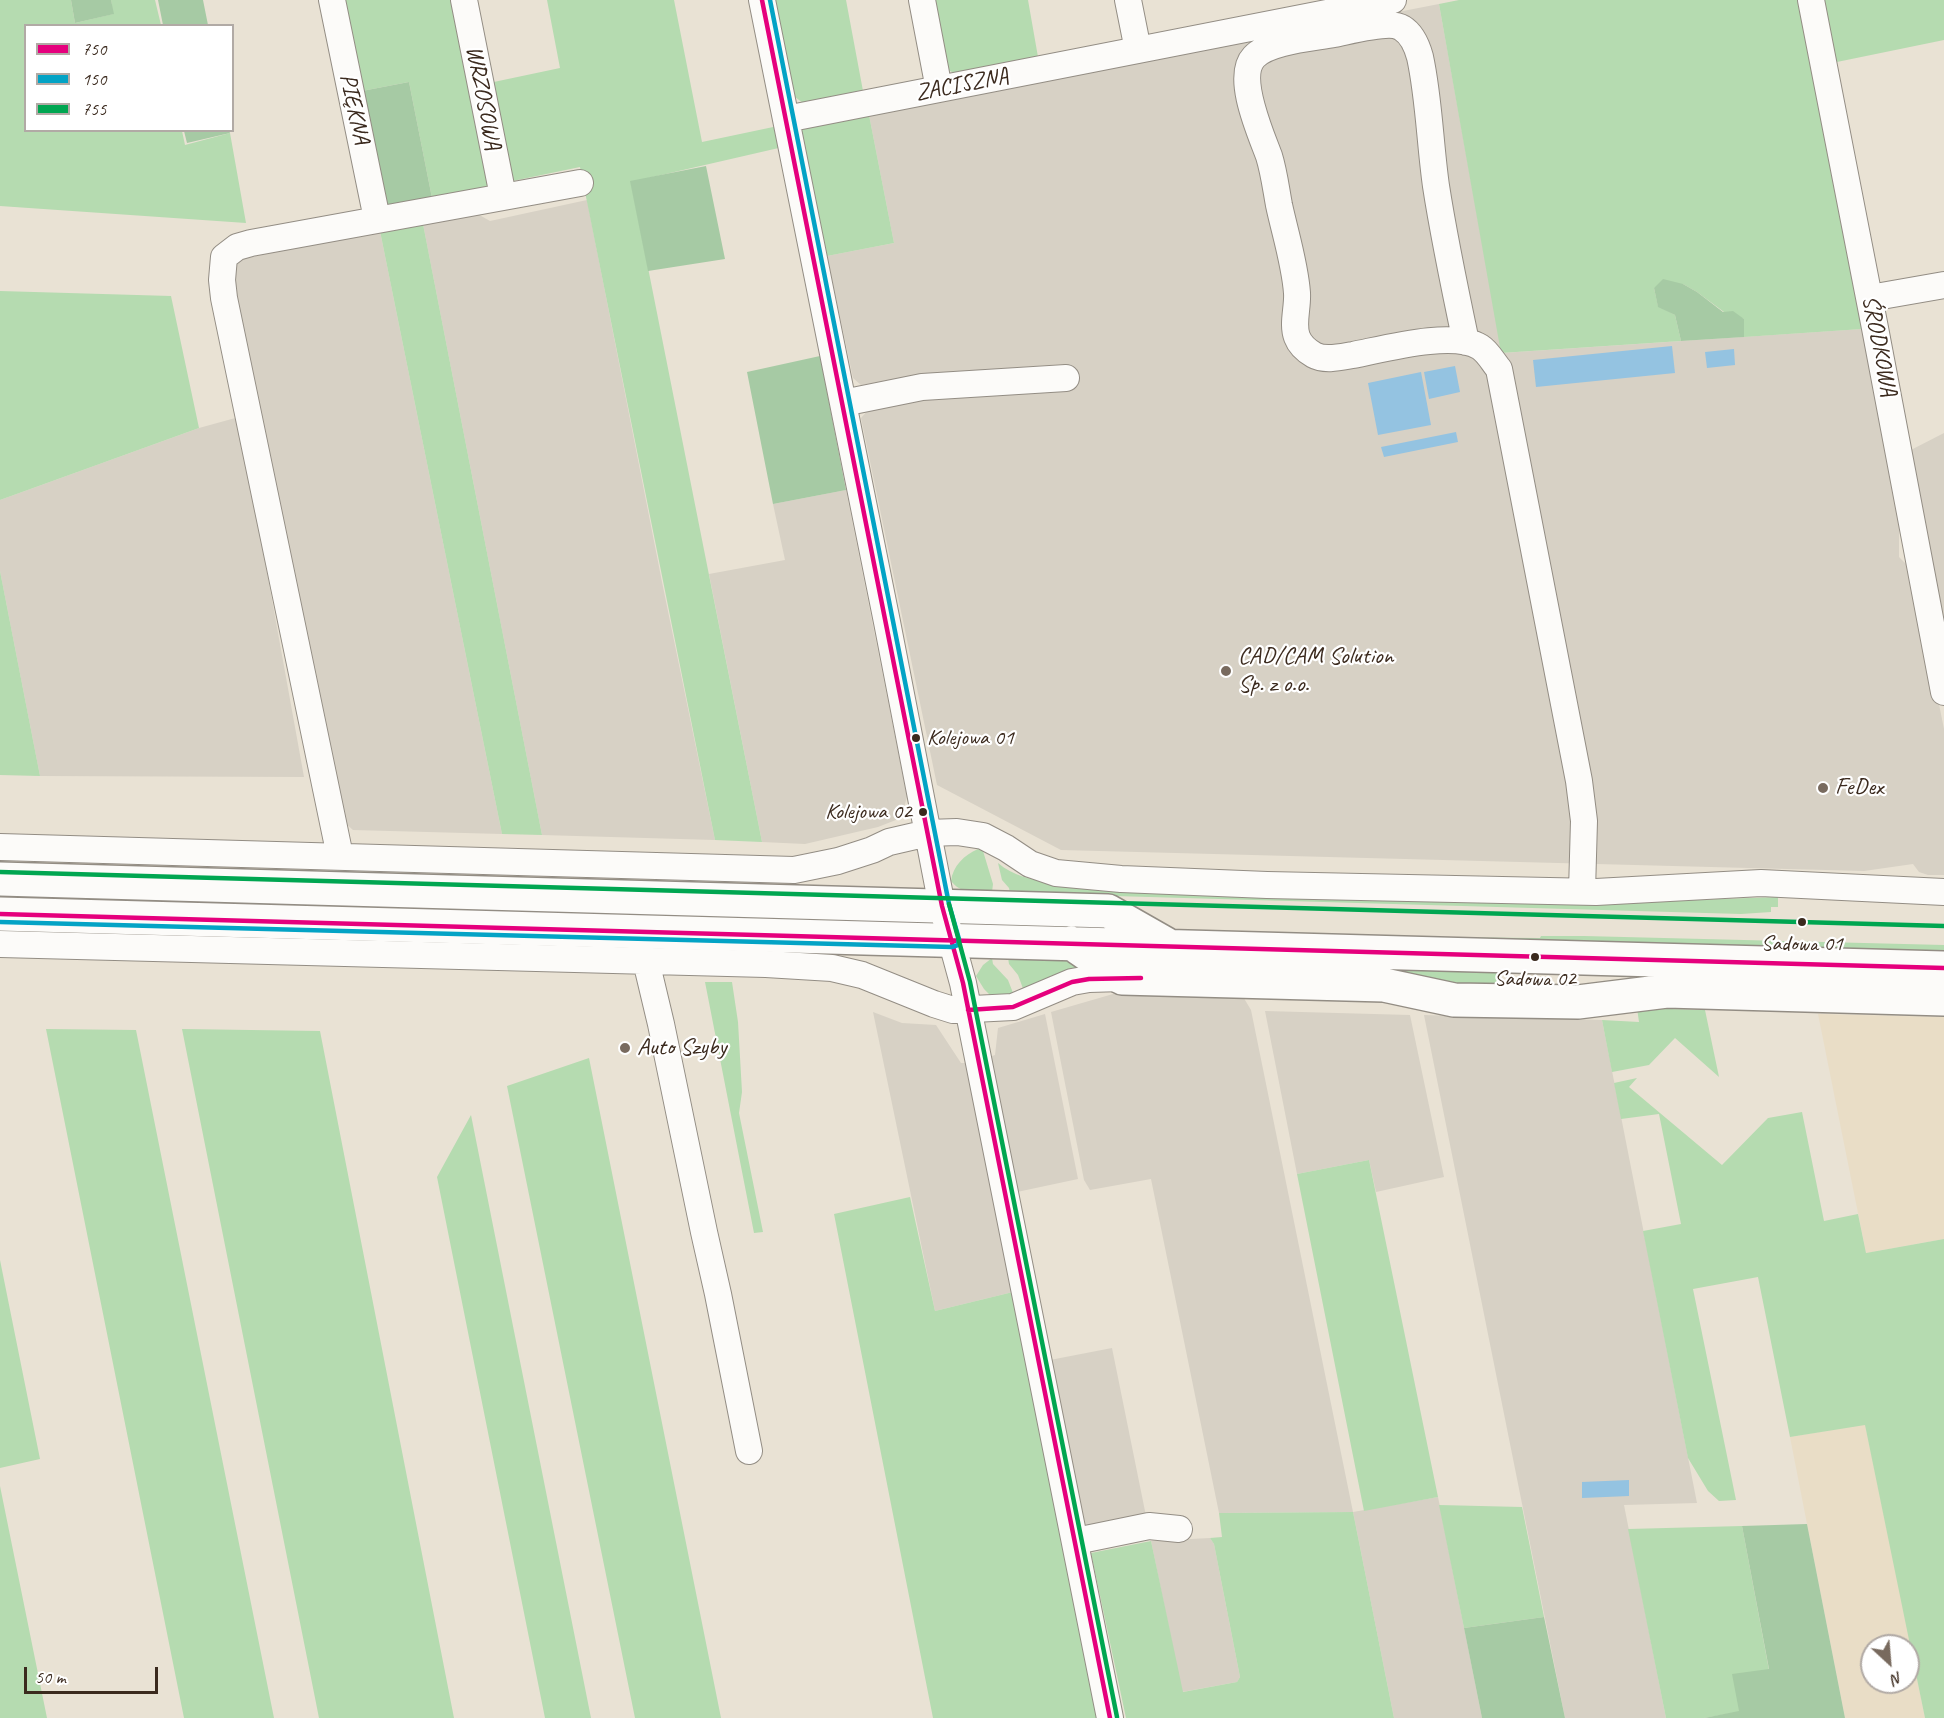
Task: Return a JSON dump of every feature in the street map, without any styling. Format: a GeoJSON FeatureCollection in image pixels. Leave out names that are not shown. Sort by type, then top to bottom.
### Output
{"type":"FeatureCollection","features":[{"type":"Feature","properties":{"kind":"highway"},"geometry":{"type":"LineString","coordinates":[[0,879],[1108,911],[1170,946]]}},
{"type":"Feature","properties":{"kind":"highway"},"geometry":{"type":"LineString","coordinates":[[0,914],[1944,968]]}},
{"type":"Feature","properties":{"kind":"highway"},"geometry":{"type":"LineString","coordinates":[[1071,944],[1122,978],[1384,984],[1454,1000],[1578,1002],[1667,991],[1944,999]]}},
{"type":"Feature","properties":{"kind":"street","name":"PIĘKNA"},"geometry":{"type":"LineString","coordinates":[[332,0],[377,219]]}},
{"type":"Feature","properties":{"kind":"street","name":"WRZOSOWA"},"geometry":{"type":"LineString","coordinates":[[464,0],[503,196]]}},
{"type":"Feature","properties":{"kind":"street"},"geometry":{"type":"LineString","coordinates":[[762,0],[942,906],[968,1010],[1110,1718]]}},
{"type":"Feature","properties":{"kind":"street"},"geometry":{"type":"LineString","coordinates":[[922,0],[939,89]]}},
{"type":"Feature","properties":{"kind":"street"},"geometry":{"type":"LineString","coordinates":[[1128,0],[1138,50]]}},
{"type":"Feature","properties":{"kind":"street","name":"ZACISZNA"},"geometry":{"type":"LineString","coordinates":[[786,119],[1138,50],[1341,5],[1393,0]]}},
{"type":"Feature","properties":{"kind":"street","name":"ŚRODKOWA"},"geometry":{"type":"LineString","coordinates":[[1811,0],[1944,692]]}},
{"type":"Feature","properties":{"kind":"street"},"geometry":{"type":"LineString","coordinates":[[1467,342],[1445,242],[1420,56],[1409,33],[1400,26],[1383,26],[1294,41],[1264,50],[1256,55],[1249,64],[1247,78],[1254,113],[1269,158],[1293,271],[1297,293],[1295,321],[1297,337],[1305,350],[1317,357],[1336,357],[1459,339],[1467,342],[1479,346],[1499,369],[1579,781],[1584,821],[1582,891]]}},
{"type":"Feature","properties":{"kind":"street"},"geometry":{"type":"LineString","coordinates":[[340,856],[224,298],[222,280],[224,257],[250,243],[580,183]]}},
{"type":"Feature","properties":{"kind":"street"},"geometry":{"type":"LineString","coordinates":[[1870,298],[1944,285]]}},
{"type":"Feature","properties":{"kind":"street"},"geometry":{"type":"LineString","coordinates":[[843,403],[922,387],[1066,378]]}},
{"type":"Feature","properties":{"kind":"street"},"geometry":{"type":"LineString","coordinates":[[0,847],[794,870],[838,861],[889,842],[928,833],[957,832],[983,836],[1030,864],[1056,873],[1075,876],[1267,885],[1582,891],[1761,883],[1944,892]]}},
{"type":"Feature","properties":{"kind":"street"},"geometry":{"type":"LineString","coordinates":[[0,944],[832,968],[862,975],[953,1010],[1013,1007],[1072,982],[1122,978]]}},
{"type":"Feature","properties":{"kind":"street"},"geometry":{"type":"LineString","coordinates":[[645,961],[661,1024],[749,1451]]}},
{"type":"Feature","properties":{"kind":"street"},"geometry":{"type":"LineString","coordinates":[[1076,1541],[1149,1526],[1179,1529]]}},
{"type":"Feature","properties":{"kind":"shaded area"},"geometry":{"type":"Polygon","coordinates":[[[1439,4],[1502,353],[1862,329],[1899,516],[1899,557],[1912,570],[1944,729],[1944,875],[1928,875],[1919,872],[1913,864],[1864,871],[1061,850],[937,785],[861,418],[869,409],[1066,378],[1063,364],[917,375],[861,385],[853,378],[827,256],[894,243],[869,115],[1439,4]]]}},
{"type":"Feature","properties":{"kind":"shaded area"},"geometry":{"type":"Polygon","coordinates":[[[587,200],[715,840],[542,835],[423,224],[476,213],[490,221],[587,200]]]}},
{"type":"Feature","properties":{"kind":"shaded area"},"geometry":{"type":"Polygon","coordinates":[[[380,231],[502,834],[353,830],[336,815],[228,277],[237,260],[380,231]]]}},
{"type":"Feature","properties":{"kind":"shaded area"},"geometry":{"type":"Polygon","coordinates":[[[239,417],[304,777],[40,776],[0,571],[0,500],[199,428],[239,417]]]}},
{"type":"Feature","properties":{"kind":"shaded area"},"geometry":{"type":"Polygon","coordinates":[[[1944,433],[1944,654],[1907,452],[1944,433]]]}},
{"type":"Feature","properties":{"kind":"shaded area"},"geometry":{"type":"Polygon","coordinates":[[[846,490],[907,797],[901,818],[878,827],[805,844],[762,842],[709,574],[785,560],[773,504],[846,490]]]}},
{"type":"Feature","properties":{"kind":"shaded area"},"geometry":{"type":"Polygon","coordinates":[[[1113,994],[1242,995],[1251,1010],[1353,1512],[1219,1513],[1151,1179],[1090,1190],[1084,1180],[1051,1012],[1113,994]]]}},
{"type":"Feature","properties":{"kind":"shaded area"},"geometry":{"type":"Polygon","coordinates":[[[1265,1011],[1410,1015],[1444,1177],[1376,1192],[1369,1160],[1297,1174],[1265,1011]]]}},
{"type":"Feature","properties":{"kind":"shaded area"},"geometry":{"type":"Polygon","coordinates":[[[873,1012],[902,1023],[936,1025],[961,1063],[968,1063],[1013,1292],[935,1311],[873,1012]]]}},
{"type":"Feature","properties":{"kind":"shaded area"},"geometry":{"type":"Polygon","coordinates":[[[1045,1014],[1078,1179],[1017,1192],[989,1057],[995,1055],[998,1028],[1045,1014]]]}},
{"type":"Feature","properties":{"kind":"shaded area"},"geometry":{"type":"Polygon","coordinates":[[[1818,1014],[1944,1017],[1944,1239],[1866,1253],[1818,1014]]]}},
{"type":"Feature","properties":{"kind":"shaded area"},"geometry":{"type":"Polygon","coordinates":[[[1424,1015],[1602,1020],[1697,1503],[1624,1505],[1666,1718],[1565,1718],[1424,1015]]]}},
{"type":"Feature","properties":{"kind":"shaded area"},"geometry":{"type":"Polygon","coordinates":[[[1112,1348],[1146,1516],[1086,1528],[1050,1360],[1112,1348]]]}},
{"type":"Feature","properties":{"kind":"shaded area"},"geometry":{"type":"Polygon","coordinates":[[[1865,1424],[1908,1634],[1860,1634],[1860,1694],[1920,1693],[1925,1718],[1845,1718],[1790,1437],[1865,1424]]]}},
{"type":"Feature","properties":{"kind":"shaded area"},"geometry":{"type":"Polygon","coordinates":[[[1438,1497],[1482,1718],[1394,1718],[1353,1512],[1438,1497]]]}},
{"type":"Feature","properties":{"kind":"shaded area"},"geometry":{"type":"Polygon","coordinates":[[[1210,1538],[1214,1544],[1240,1677],[1237,1682],[1182,1692],[1151,1541],[1210,1538]]]}},
{"type":"Feature","properties":{"kind":"green space"},"geometry":{"type":"Polygon","coordinates":[[[0,0],[71,0],[75,23],[113,14],[111,0],[155,0],[161,24],[24,24],[24,132],[182,132],[185,145],[230,133],[246,223],[0,206],[0,0]]]}},
{"type":"Feature","properties":{"kind":"green space"},"geometry":{"type":"Polygon","coordinates":[[[71,0],[111,0],[114,14],[75,23],[71,0]]]}},
{"type":"Feature","properties":{"kind":"green space"},"geometry":{"type":"Polygon","coordinates":[[[158,0],[203,0],[208,24],[163,24],[158,0]]]}},
{"type":"Feature","properties":{"kind":"green space"},"geometry":{"type":"Polygon","coordinates":[[[343,0],[458,0],[496,188],[432,198],[409,82],[362,91],[343,0]]]}},
{"type":"Feature","properties":{"kind":"green space"},"geometry":{"type":"Polygon","coordinates":[[[547,0],[674,0],[702,142],[778,126],[783,147],[631,182],[762,842],[715,840],[580,167],[508,182],[489,83],[560,68],[547,0]]]}},
{"type":"Feature","properties":{"kind":"green space"},"geometry":{"type":"Polygon","coordinates":[[[775,0],[846,0],[863,91],[803,103],[795,97],[775,0]]]}},
{"type":"Feature","properties":{"kind":"green space"},"geometry":{"type":"Polygon","coordinates":[[[933,0],[1028,0],[1038,57],[954,73],[946,69],[933,0]]]}},
{"type":"Feature","properties":{"kind":"green space"},"geometry":{"type":"Polygon","coordinates":[[[1459,0],[1801,0],[1862,329],[1744,337],[1744,319],[1724,312],[1683,284],[1654,288],[1658,306],[1675,315],[1681,341],[1501,353],[1439,4],[1459,0]]]}},
{"type":"Feature","properties":{"kind":"green space"},"geometry":{"type":"Polygon","coordinates":[[[1820,0],[1944,0],[1944,40],[1832,63],[1820,0]]]}},
{"type":"Feature","properties":{"kind":"green space"},"geometry":{"type":"Polygon","coordinates":[[[409,82],[432,198],[385,208],[362,91],[409,82]]]}},
{"type":"Feature","properties":{"kind":"green space"},"geometry":{"type":"Polygon","coordinates":[[[869,115],[894,243],[827,256],[801,128],[869,115]]]}},
{"type":"Feature","properties":{"kind":"green space"},"geometry":{"type":"Polygon","coordinates":[[[184,132],[230,133],[187,143],[184,132]]]}},
{"type":"Feature","properties":{"kind":"green space"},"geometry":{"type":"Polygon","coordinates":[[[706,166],[725,259],[648,271],[630,181],[706,166]]]}},
{"type":"Feature","properties":{"kind":"green space"},"geometry":{"type":"Polygon","coordinates":[[[423,224],[542,835],[502,834],[380,231],[423,224]]]}},
{"type":"Feature","properties":{"kind":"green space"},"geometry":{"type":"Polygon","coordinates":[[[1663,279],[1683,284],[1723,312],[1733,311],[1744,319],[1744,337],[1681,341],[1675,315],[1658,307],[1654,288],[1663,279]]]}},
{"type":"Feature","properties":{"kind":"green space"},"geometry":{"type":"Polygon","coordinates":[[[0,291],[171,296],[199,428],[0,500],[0,291]]]}},
{"type":"Feature","properties":{"kind":"green space"},"geometry":{"type":"Polygon","coordinates":[[[820,356],[846,490],[773,504],[747,372],[820,356]]]}},
{"type":"Feature","properties":{"kind":"green space"},"geometry":{"type":"Polygon","coordinates":[[[0,571],[40,776],[0,775],[0,571]]]}},
{"type":"Feature","properties":{"kind":"green space"},"geometry":{"type":"Polygon","coordinates":[[[978,849],[983,851],[993,884],[992,892],[965,891],[951,881],[960,862],[968,854],[978,849]]]}},
{"type":"Feature","properties":{"kind":"green space"},"geometry":{"type":"Polygon","coordinates":[[[998,863],[1016,874],[1050,883],[1632,902],[1778,897],[1778,907],[1771,907],[1771,912],[1741,914],[1010,893],[1002,880],[998,863]]]}},
{"type":"Feature","properties":{"kind":"green space"},"geometry":{"type":"Polygon","coordinates":[[[1541,936],[1944,945],[1944,957],[1413,937],[1540,938],[1541,936]]]}},
{"type":"Feature","properties":{"kind":"green space"},"geometry":{"type":"Polygon","coordinates":[[[992,958],[993,964],[1008,980],[1015,998],[995,1000],[976,976],[983,965],[992,958]]]}},
{"type":"Feature","properties":{"kind":"green space"},"geometry":{"type":"Polygon","coordinates":[[[1008,958],[1499,973],[1500,980],[1519,980],[1520,992],[1397,979],[1025,994],[1008,958]]]}},
{"type":"Feature","properties":{"kind":"green space"},"geometry":{"type":"Polygon","coordinates":[[[705,982],[732,982],[738,1022],[742,1092],[739,1113],[763,1232],[754,1233],[705,982]]]}},
{"type":"Feature","properties":{"kind":"green space"},"geometry":{"type":"Polygon","coordinates":[[[1637,1008],[1705,1010],[1719,1077],[1675,1038],[1649,1065],[1612,1072],[1602,1020],[1639,1022],[1637,1008]]]}},
{"type":"Feature","properties":{"kind":"green space"},"geometry":{"type":"Polygon","coordinates":[[[46,1029],[136,1030],[274,1718],[184,1718],[46,1029]]]}},
{"type":"Feature","properties":{"kind":"green space"},"geometry":{"type":"Polygon","coordinates":[[[182,1029],[320,1031],[454,1718],[319,1718],[182,1029]]]}},
{"type":"Feature","properties":{"kind":"green space"},"geometry":{"type":"Polygon","coordinates":[[[589,1058],[721,1718],[635,1718],[507,1086],[589,1058]]]}},
{"type":"Feature","properties":{"kind":"green space"},"geometry":{"type":"Polygon","coordinates":[[[1637,1078],[1629,1087],[1722,1165],[1768,1118],[1802,1112],[1824,1221],[1858,1214],[1866,1253],[1944,1239],[1944,1718],[1925,1718],[1920,1694],[1920,1634],[1908,1634],[1865,1425],[1790,1437],[1758,1277],[1693,1289],[1736,1500],[1719,1501],[1708,1491],[1688,1458],[1643,1231],[1681,1224],[1659,1114],[1621,1119],[1614,1083],[1637,1078]]]}},
{"type":"Feature","properties":{"kind":"green space"},"geometry":{"type":"Polygon","coordinates":[[[471,1115],[591,1718],[545,1718],[437,1177],[471,1115]]]}},
{"type":"Feature","properties":{"kind":"green space"},"geometry":{"type":"Polygon","coordinates":[[[1369,1160],[1438,1497],[1364,1511],[1297,1174],[1369,1160]]]}},
{"type":"Feature","properties":{"kind":"green space"},"geometry":{"type":"Polygon","coordinates":[[[910,1197],[935,1311],[1013,1292],[1099,1718],[933,1718],[834,1214],[910,1197]]]}},
{"type":"Feature","properties":{"kind":"green space"},"geometry":{"type":"Polygon","coordinates":[[[0,1260],[40,1459],[0,1468],[0,1260]]]}},
{"type":"Feature","properties":{"kind":"green space"},"geometry":{"type":"Polygon","coordinates":[[[0,1486],[47,1718],[0,1718],[0,1486]]]}},
{"type":"Feature","properties":{"kind":"green space"},"geometry":{"type":"Polygon","coordinates":[[[1439,1505],[1522,1507],[1544,1617],[1464,1628],[1439,1505]]]}},
{"type":"Feature","properties":{"kind":"green space"},"geometry":{"type":"Polygon","coordinates":[[[1353,1512],[1394,1718],[1126,1718],[1091,1553],[1151,1541],[1183,1692],[1237,1682],[1240,1677],[1214,1544],[1210,1538],[1222,1537],[1219,1513],[1353,1512]]]}},
{"type":"Feature","properties":{"kind":"green space"},"geometry":{"type":"Polygon","coordinates":[[[1807,1524],[1845,1718],[1704,1718],[1739,1711],[1732,1674],[1769,1669],[1742,1526],[1807,1524]]]}},
{"type":"Feature","properties":{"kind":"green space"},"geometry":{"type":"Polygon","coordinates":[[[1742,1526],[1769,1670],[1739,1712],[1704,1718],[1666,1718],[1628,1529],[1742,1526]]]}},
{"type":"Feature","properties":{"kind":"green space"},"geometry":{"type":"Polygon","coordinates":[[[1544,1617],[1565,1718],[1482,1718],[1464,1628],[1544,1617]]]}},
{"type":"Feature","properties":{"kind":"water"},"geometry":{"type":"Polygon","coordinates":[[[1672,346],[1675,373],[1536,387],[1533,360],[1672,346]]]}},
{"type":"Feature","properties":{"kind":"water"},"geometry":{"type":"Polygon","coordinates":[[[1734,349],[1735,365],[1707,368],[1705,352],[1734,349]]]}},
{"type":"Feature","properties":{"kind":"water"},"geometry":{"type":"Polygon","coordinates":[[[1455,366],[1460,392],[1429,399],[1424,372],[1455,366]]]}},
{"type":"Feature","properties":{"kind":"water"},"geometry":{"type":"Polygon","coordinates":[[[1421,372],[1431,425],[1378,435],[1368,383],[1421,372]]]}},
{"type":"Feature","properties":{"kind":"water"},"geometry":{"type":"Polygon","coordinates":[[[1456,432],[1458,442],[1384,457],[1381,447],[1456,432]]]}},
{"type":"Feature","properties":{"kind":"water"},"geometry":{"type":"Polygon","coordinates":[[[1629,1480],[1629,1496],[1582,1498],[1582,1482],[1629,1480]]]}},
{"type":"Feature","properties":{"kind":"transit line","name":"750"},"geometry":{"type":"LineString","coordinates":[[762,0],[942,906],[963,983],[1110,1718]]}},
{"type":"Feature","properties":{"kind":"transit line","name":"150"},"geometry":{"type":"LineString","coordinates":[[0,922],[952,947],[958,945],[959,939],[949,904],[770,0]]}},
{"type":"Feature","properties":{"kind":"transit line","name":"755"},"geometry":{"type":"LineString","coordinates":[[0,872],[1944,926]]}},
{"type":"Feature","properties":{"kind":"transit line","name":"755"},"geometry":{"type":"LineString","coordinates":[[949,904],[970,982],[1117,1717]]}},
{"type":"Feature","properties":{"kind":"transit line","name":"750"},"geometry":{"type":"LineString","coordinates":[[0,914],[1944,968]]}},
{"type":"Feature","properties":{"kind":"transit line","name":"750"},"geometry":{"type":"LineString","coordinates":[[968,1010],[1013,1007],[1072,982],[1089,979],[1141,978]]}},
{"type":"Feature","properties":{"kind":"place","name":"CAD/CAM Solution Sp. z o.o."},"geometry":{"type":"Point","coordinates":[1226,671]}},
{"type":"Feature","properties":{"kind":"place","name":"Kolejowa 01"},"geometry":{"type":"Point","coordinates":[916,738]}},
{"type":"Feature","properties":{"kind":"place","name":"FeDex"},"geometry":{"type":"Point","coordinates":[1823,788]}},
{"type":"Feature","properties":{"kind":"place","name":"Kolejowa 02"},"geometry":{"type":"Point","coordinates":[923,812]}},
{"type":"Feature","properties":{"kind":"place","name":"Sadowa 01"},"geometry":{"type":"Point","coordinates":[1802,922]}},
{"type":"Feature","properties":{"kind":"place","name":"Sadowa 02"},"geometry":{"type":"Point","coordinates":[1535,957]}},
{"type":"Feature","properties":{"kind":"place","name":"Auto Szyby"},"geometry":{"type":"Point","coordinates":[625,1048]}}]}
